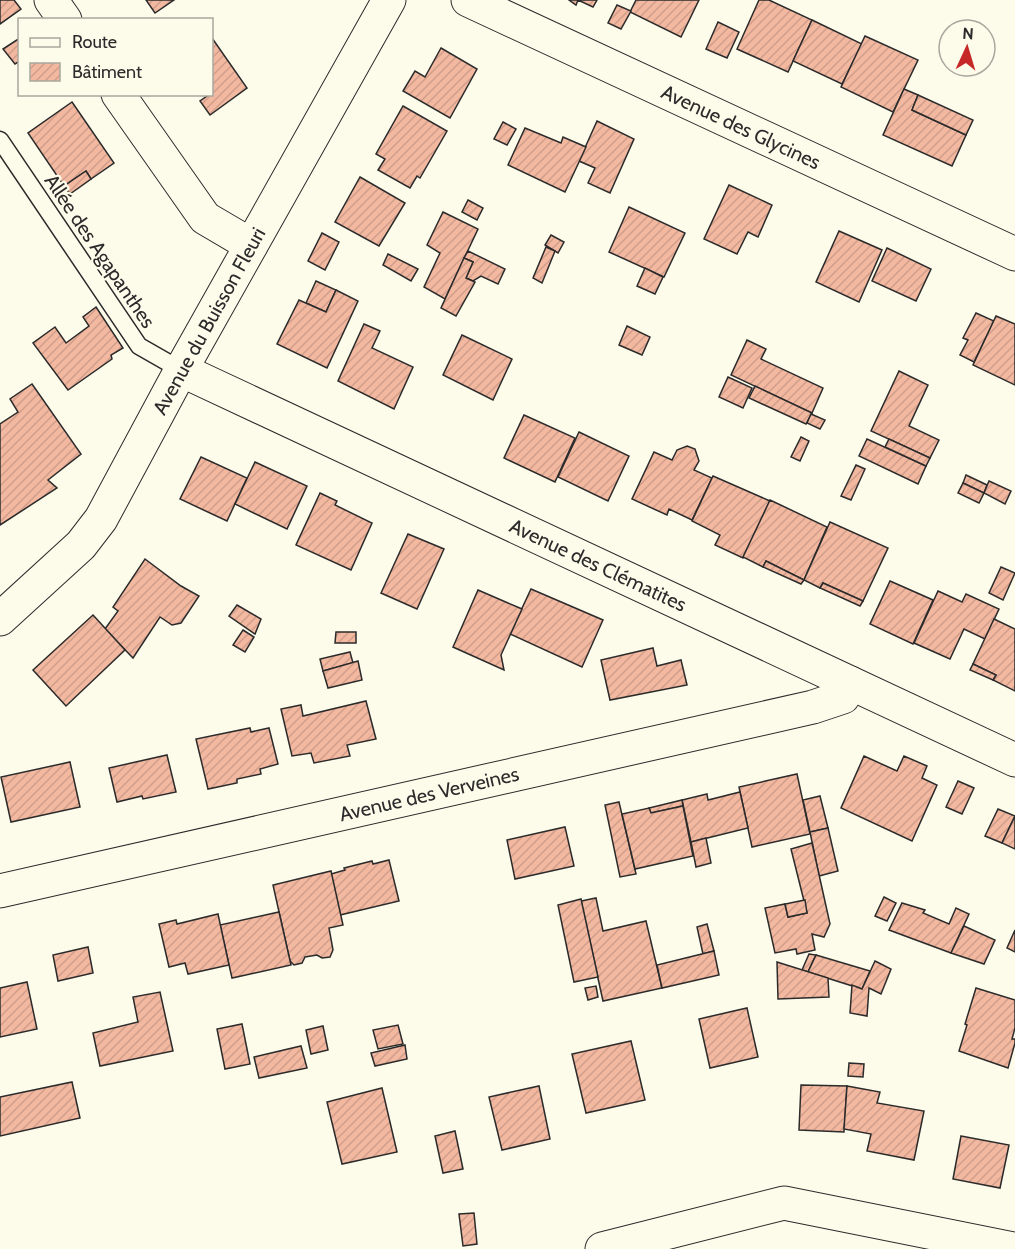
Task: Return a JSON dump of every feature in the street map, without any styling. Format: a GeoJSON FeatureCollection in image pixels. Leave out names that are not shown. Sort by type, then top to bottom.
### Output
{"type":"FeatureCollection","features":[{"type":"Feature","properties":{"kind":"street"},"geometry":{"type":"LineString","coordinates":[[51,0],[64,18]]}},
{"type":"Feature","properties":{"kind":"street","name":"Avenue du Buisson Fleuri"},"geometry":{"type":"LineString","coordinates":[[0,619],[81,545],[101,519],[181,370],[389,0]]}},
{"type":"Feature","properties":{"kind":"street","name":"Avenue des Glycines"},"geometry":{"type":"LineString","coordinates":[[468,0],[1015,254]]}},
{"type":"Feature","properties":{"kind":"street"},"geometry":{"type":"LineString","coordinates":[[119,96],[205,218],[251,245]]}},
{"type":"Feature","properties":{"kind":"street","name":"Avenue des Clématites"},"geometry":{"type":"LineString","coordinates":[[181,370],[1015,760]]}},
{"type":"Feature","properties":{"kind":"street","name":"Avenue des Verveines"},"geometry":{"type":"LineString","coordinates":[[0,891],[813,707],[843,697],[850,683]]}},
{"type":"Feature","properties":{"kind":"street"},"geometry":{"type":"LineString","coordinates":[[602,1249],[784,1203],[1013,1249]]}},
{"type":"Feature","properties":{"kind":"lane","name":"Allée des Agapanthes"},"geometry":{"type":"LineString","coordinates":[[0,140],[139,346],[181,370]]}},
{"type":"Feature","properties":{"kind":"building"},"geometry":{"type":"Polygon","coordinates":[[[0,0],[14,0],[21,9],[0,24],[0,0]]]}},
{"type":"Feature","properties":{"kind":"building"},"geometry":{"type":"Polygon","coordinates":[[[146,0],[174,0],[155,13],[146,0]]]}},
{"type":"Feature","properties":{"kind":"building"},"geometry":{"type":"Polygon","coordinates":[[[578,0],[597,0],[593,7],[578,0]]]}},
{"type":"Feature","properties":{"kind":"building"},"geometry":{"type":"Polygon","coordinates":[[[636,0],[699,0],[681,37],[630,12],[636,0]]]}},
{"type":"Feature","properties":{"kind":"building"},"geometry":{"type":"Polygon","coordinates":[[[759,0],[769,0],[812,20],[788,72],[737,49],[759,0]]]}},
{"type":"Feature","properties":{"kind":"building"},"geometry":{"type":"Polygon","coordinates":[[[617,5],[631,11],[621,29],[608,23],[617,5]]]}},
{"type":"Feature","properties":{"kind":"building"},"geometry":{"type":"Polygon","coordinates":[[[812,20],[862,44],[842,84],[793,61],[812,20]]]}},
{"type":"Feature","properties":{"kind":"building"},"geometry":{"type":"Polygon","coordinates":[[[718,22],[739,32],[727,58],[706,49],[718,22]]]}},
{"type":"Feature","properties":{"kind":"building"},"geometry":{"type":"Polygon","coordinates":[[[865,36],[918,60],[893,112],[841,87],[865,36]]]}},
{"type":"Feature","properties":{"kind":"building"},"geometry":{"type":"Polygon","coordinates":[[[18,39],[18,62],[15,64],[3,49],[18,39]]]}},
{"type":"Feature","properties":{"kind":"building"},"geometry":{"type":"Polygon","coordinates":[[[213,39],[247,88],[210,115],[200,101],[207,96],[213,96],[213,39]]]}},
{"type":"Feature","properties":{"kind":"building"},"geometry":{"type":"Polygon","coordinates":[[[441,48],[477,69],[450,118],[403,91],[415,71],[425,77],[441,48]]]}},
{"type":"Feature","properties":{"kind":"building"},"geometry":{"type":"Polygon","coordinates":[[[904,89],[918,95],[912,110],[966,135],[952,166],[883,135],[904,89]]]}},
{"type":"Feature","properties":{"kind":"building"},"geometry":{"type":"Polygon","coordinates":[[[918,95],[973,120],[966,135],[912,110],[918,95]]]}},
{"type":"Feature","properties":{"kind":"building"},"geometry":{"type":"Polygon","coordinates":[[[72,102],[114,163],[91,179],[86,171],[64,186],[28,133],[72,102]]]}},
{"type":"Feature","properties":{"kind":"building"},"geometry":{"type":"Polygon","coordinates":[[[403,106],[447,131],[420,178],[417,176],[410,188],[378,170],[385,159],[376,154],[403,106]]]}},
{"type":"Feature","properties":{"kind":"building"},"geometry":{"type":"Polygon","coordinates":[[[597,121],[634,139],[610,193],[588,183],[595,168],[579,161],[597,121]]]}},
{"type":"Feature","properties":{"kind":"building"},"geometry":{"type":"Polygon","coordinates":[[[503,122],[516,129],[507,145],[494,139],[503,122]]]}},
{"type":"Feature","properties":{"kind":"building"},"geometry":{"type":"Polygon","coordinates":[[[525,128],[561,143],[563,137],[586,147],[565,192],[508,165],[525,128]]]}},
{"type":"Feature","properties":{"kind":"building"},"geometry":{"type":"Polygon","coordinates":[[[86,171],[91,179],[70,194],[64,186],[86,171]]]}},
{"type":"Feature","properties":{"kind":"building"},"geometry":{"type":"Polygon","coordinates":[[[360,177],[405,203],[379,246],[335,222],[360,177]]]}},
{"type":"Feature","properties":{"kind":"building"},"geometry":{"type":"Polygon","coordinates":[[[729,185],[772,205],[758,237],[748,232],[737,254],[704,239],[729,185]]]}},
{"type":"Feature","properties":{"kind":"building"},"geometry":{"type":"Polygon","coordinates":[[[468,200],[483,208],[477,220],[462,212],[468,200]]]}},
{"type":"Feature","properties":{"kind":"building"},"geometry":{"type":"Polygon","coordinates":[[[629,207],[685,233],[664,277],[609,252],[629,207]]]}},
{"type":"Feature","properties":{"kind":"building"},"geometry":{"type":"Polygon","coordinates":[[[443,212],[478,229],[445,299],[424,287],[440,253],[427,245],[443,212]]]}},
{"type":"Feature","properties":{"kind":"building"},"geometry":{"type":"Polygon","coordinates":[[[839,231],[882,250],[859,302],[816,282],[839,231]]]}},
{"type":"Feature","properties":{"kind":"building"},"geometry":{"type":"Polygon","coordinates":[[[322,233],[339,242],[325,270],[308,261],[322,233]]]}},
{"type":"Feature","properties":{"kind":"building"},"geometry":{"type":"Polygon","coordinates":[[[551,235],[564,242],[558,253],[545,245],[551,235]]]}},
{"type":"Feature","properties":{"kind":"building"},"geometry":{"type":"Polygon","coordinates":[[[546,247],[555,251],[542,283],[533,278],[546,247]]]}},
{"type":"Feature","properties":{"kind":"building"},"geometry":{"type":"Polygon","coordinates":[[[887,248],[931,269],[916,301],[872,281],[887,248]]]}},
{"type":"Feature","properties":{"kind":"building"},"geometry":{"type":"Polygon","coordinates":[[[468,251],[505,269],[498,284],[481,276],[473,281],[466,278],[473,262],[464,258],[468,251]]]}},
{"type":"Feature","properties":{"kind":"building"},"geometry":{"type":"Polygon","coordinates":[[[388,254],[418,269],[411,281],[383,265],[388,254]]]}},
{"type":"Feature","properties":{"kind":"building"},"geometry":{"type":"Polygon","coordinates":[[[464,258],[473,262],[466,278],[475,282],[456,316],[441,308],[464,258]]]}},
{"type":"Feature","properties":{"kind":"building"},"geometry":{"type":"Polygon","coordinates":[[[645,268],[663,277],[655,294],[637,286],[645,268]]]}},
{"type":"Feature","properties":{"kind":"building"},"geometry":{"type":"Polygon","coordinates":[[[316,281],[336,290],[326,312],[306,303],[316,281]]]}},
{"type":"Feature","properties":{"kind":"building"},"geometry":{"type":"Polygon","coordinates":[[[336,290],[358,301],[327,368],[277,344],[299,300],[326,312],[336,290]]]}},
{"type":"Feature","properties":{"kind":"building"},"geometry":{"type":"Polygon","coordinates":[[[96,307],[123,348],[111,355],[112,359],[68,390],[33,343],[55,327],[66,343],[89,326],[83,317],[96,307]]]}},
{"type":"Feature","properties":{"kind":"building"},"geometry":{"type":"Polygon","coordinates":[[[976,313],[994,321],[974,362],[960,355],[968,340],[963,338],[976,313]]]}},
{"type":"Feature","properties":{"kind":"building"},"geometry":{"type":"Polygon","coordinates":[[[996,316],[1015,324],[1015,385],[973,365],[996,316]]]}},
{"type":"Feature","properties":{"kind":"building"},"geometry":{"type":"Polygon","coordinates":[[[364,324],[380,331],[372,348],[413,367],[394,409],[338,381],[364,324]]]}},
{"type":"Feature","properties":{"kind":"building"},"geometry":{"type":"Polygon","coordinates":[[[627,326],[650,337],[642,355],[619,345],[627,326]]]}},
{"type":"Feature","properties":{"kind":"building"},"geometry":{"type":"Polygon","coordinates":[[[462,335],[512,359],[493,400],[443,375],[462,335]]]}},
{"type":"Feature","properties":{"kind":"building"},"geometry":{"type":"Polygon","coordinates":[[[747,340],[766,349],[761,359],[823,388],[812,413],[731,375],[747,340]]]}},
{"type":"Feature","properties":{"kind":"building"},"geometry":{"type":"Polygon","coordinates":[[[899,371],[928,385],[909,426],[939,440],[930,458],[871,431],[899,371]]]}},
{"type":"Feature","properties":{"kind":"building"},"geometry":{"type":"Polygon","coordinates":[[[728,377],[752,388],[743,408],[719,397],[728,377]]]}},
{"type":"Feature","properties":{"kind":"building"},"geometry":{"type":"Polygon","coordinates":[[[32,384],[81,454],[48,480],[57,488],[0,525],[0,424],[18,412],[10,399],[32,384]]]}},
{"type":"Feature","properties":{"kind":"building"},"geometry":{"type":"Polygon","coordinates":[[[755,386],[812,413],[806,424],[749,398],[755,386]]]}},
{"type":"Feature","properties":{"kind":"building"},"geometry":{"type":"Polygon","coordinates":[[[811,414],[825,420],[820,429],[807,423],[811,414]]]}},
{"type":"Feature","properties":{"kind":"building"},"geometry":{"type":"Polygon","coordinates":[[[524,415],[575,438],[555,482],[504,458],[524,415]]]}},
{"type":"Feature","properties":{"kind":"building"},"geometry":{"type":"Polygon","coordinates":[[[579,432],[629,456],[608,501],[558,477],[579,432]]]}},
{"type":"Feature","properties":{"kind":"building"},"geometry":{"type":"Polygon","coordinates":[[[801,437],[809,441],[800,461],[791,457],[801,437]]]}},
{"type":"Feature","properties":{"kind":"building"},"geometry":{"type":"Polygon","coordinates":[[[867,439],[926,466],[918,484],[859,456],[867,439]]]}},
{"type":"Feature","properties":{"kind":"building"},"geometry":{"type":"Polygon","coordinates":[[[889,439],[930,458],[926,466],[885,447],[889,439]]]}},
{"type":"Feature","properties":{"kind":"building"},"geometry":{"type":"Polygon","coordinates":[[[687,446],[695,449],[699,461],[694,470],[712,478],[692,520],[669,509],[667,515],[632,499],[654,452],[672,460],[677,450],[687,446]]]}},
{"type":"Feature","properties":{"kind":"building"},"geometry":{"type":"Polygon","coordinates":[[[201,457],[247,478],[227,521],[180,499],[201,457]]]}},
{"type":"Feature","properties":{"kind":"building"},"geometry":{"type":"Polygon","coordinates":[[[255,462],[307,486],[287,529],[235,504],[255,462]]]}},
{"type":"Feature","properties":{"kind":"building"},"geometry":{"type":"Polygon","coordinates":[[[856,465],[865,469],[851,500],[841,496],[856,465]]]}},
{"type":"Feature","properties":{"kind":"building"},"geometry":{"type":"Polygon","coordinates":[[[966,475],[987,485],[984,493],[963,483],[966,475]]]}},
{"type":"Feature","properties":{"kind":"building"},"geometry":{"type":"Polygon","coordinates":[[[713,476],[770,501],[743,558],[715,545],[720,535],[692,521],[713,476]]]}},
{"type":"Feature","properties":{"kind":"building"},"geometry":{"type":"Polygon","coordinates":[[[989,481],[1011,491],[1005,504],[984,493],[989,481]]]}},
{"type":"Feature","properties":{"kind":"building"},"geometry":{"type":"Polygon","coordinates":[[[963,483],[984,493],[979,503],[958,493],[963,483]]]}},
{"type":"Feature","properties":{"kind":"building"},"geometry":{"type":"Polygon","coordinates":[[[320,493],[337,501],[335,505],[372,523],[351,570],[296,545],[320,493]]]}},
{"type":"Feature","properties":{"kind":"building"},"geometry":{"type":"Polygon","coordinates":[[[770,500],[827,527],[804,580],[766,561],[763,567],[743,557],[770,500]]]}},
{"type":"Feature","properties":{"kind":"building"},"geometry":{"type":"Polygon","coordinates":[[[830,522],[888,548],[863,601],[823,583],[820,588],[804,580],[830,522]]]}},
{"type":"Feature","properties":{"kind":"building"},"geometry":{"type":"Polygon","coordinates":[[[408,534],[444,549],[417,609],[381,593],[408,534]]]}},
{"type":"Feature","properties":{"kind":"building"},"geometry":{"type":"Polygon","coordinates":[[[145,559],[181,586],[199,596],[181,623],[172,625],[160,617],[133,658],[105,629],[118,611],[113,607],[145,559]]]}},
{"type":"Feature","properties":{"kind":"building"},"geometry":{"type":"Polygon","coordinates":[[[766,561],[804,580],[801,584],[763,567],[766,561]]]}},
{"type":"Feature","properties":{"kind":"building"},"geometry":{"type":"Polygon","coordinates":[[[1001,567],[1015,573],[1003,600],[989,593],[1001,567]]]}},
{"type":"Feature","properties":{"kind":"building"},"geometry":{"type":"Polygon","coordinates":[[[890,581],[933,600],[913,644],[870,624],[890,581]]]}},
{"type":"Feature","properties":{"kind":"building"},"geometry":{"type":"Polygon","coordinates":[[[823,583],[863,601],[860,606],[820,588],[823,583]]]}},
{"type":"Feature","properties":{"kind":"building"},"geometry":{"type":"Polygon","coordinates":[[[531,589],[603,620],[582,667],[510,634],[531,589]]]}},
{"type":"Feature","properties":{"kind":"building"},"geometry":{"type":"Polygon","coordinates":[[[478,590],[522,609],[501,655],[504,670],[453,647],[478,590]]]}},
{"type":"Feature","properties":{"kind":"building"},"geometry":{"type":"Polygon","coordinates":[[[938,591],[962,602],[966,594],[999,609],[985,639],[964,629],[950,659],[914,643],[938,591]]]}},
{"type":"Feature","properties":{"kind":"building"},"geometry":{"type":"Polygon","coordinates":[[[237,605],[261,619],[255,634],[229,616],[237,605]]]}},
{"type":"Feature","properties":{"kind":"building"},"geometry":{"type":"Polygon","coordinates":[[[93,615],[125,650],[66,706],[33,670],[93,615]]]}},
{"type":"Feature","properties":{"kind":"building"},"geometry":{"type":"Polygon","coordinates":[[[994,619],[1015,629],[1015,691],[993,680],[996,675],[973,664],[994,619]]]}},
{"type":"Feature","properties":{"kind":"building"},"geometry":{"type":"Polygon","coordinates":[[[243,630],[254,637],[245,652],[233,645],[243,630]]]}},
{"type":"Feature","properties":{"kind":"building"},"geometry":{"type":"Polygon","coordinates":[[[336,632],[356,632],[356,643],[335,643],[336,632]]]}},
{"type":"Feature","properties":{"kind":"building"},"geometry":{"type":"Polygon","coordinates":[[[653,648],[657,666],[681,660],[687,685],[610,700],[601,660],[653,648]]]}},
{"type":"Feature","properties":{"kind":"building"},"geometry":{"type":"Polygon","coordinates":[[[350,652],[353,663],[323,671],[320,659],[350,652]]]}},
{"type":"Feature","properties":{"kind":"building"},"geometry":{"type":"Polygon","coordinates":[[[358,661],[362,680],[328,688],[323,671],[358,661]]]}},
{"type":"Feature","properties":{"kind":"building"},"geometry":{"type":"Polygon","coordinates":[[[973,664],[996,675],[993,680],[970,670],[973,664]]]}},
{"type":"Feature","properties":{"kind":"building"},"geometry":{"type":"Polygon","coordinates":[[[366,701],[376,739],[347,745],[350,756],[314,763],[311,753],[292,756],[281,709],[301,705],[303,716],[366,701]]]}},
{"type":"Feature","properties":{"kind":"building"},"geometry":{"type":"Polygon","coordinates":[[[250,728],[251,732],[269,728],[278,764],[260,769],[261,774],[237,779],[237,783],[208,789],[196,739],[250,728]]]}},
{"type":"Feature","properties":{"kind":"building"},"geometry":{"type":"Polygon","coordinates":[[[167,755],[176,792],[117,802],[109,768],[167,755]]]}},
{"type":"Feature","properties":{"kind":"building"},"geometry":{"type":"Polygon","coordinates":[[[864,756],[897,771],[904,756],[927,766],[922,778],[937,785],[912,841],[841,808],[864,756]]]}},
{"type":"Feature","properties":{"kind":"building"},"geometry":{"type":"Polygon","coordinates":[[[70,762],[80,807],[11,822],[1,777],[70,762]]]}},
{"type":"Feature","properties":{"kind":"building"},"geometry":{"type":"Polygon","coordinates":[[[797,774],[810,834],[752,847],[739,787],[797,774]]]}},
{"type":"Feature","properties":{"kind":"building"},"geometry":{"type":"Polygon","coordinates":[[[958,781],[974,788],[962,814],[946,807],[958,781]]]}},
{"type":"Feature","properties":{"kind":"building"},"geometry":{"type":"Polygon","coordinates":[[[740,792],[748,828],[691,842],[682,800],[707,794],[708,800],[740,792]]]}},
{"type":"Feature","properties":{"kind":"building"},"geometry":{"type":"Polygon","coordinates":[[[820,796],[828,828],[810,832],[803,800],[820,796]]]}},
{"type":"Feature","properties":{"kind":"building"},"geometry":{"type":"Polygon","coordinates":[[[682,800],[683,806],[651,813],[649,808],[682,800]]]}},
{"type":"Feature","properties":{"kind":"building"},"geometry":{"type":"Polygon","coordinates":[[[619,802],[636,874],[620,877],[605,805],[619,802]]]}},
{"type":"Feature","properties":{"kind":"building"},"geometry":{"type":"Polygon","coordinates":[[[683,806],[693,856],[635,869],[622,814],[649,808],[651,813],[683,806]]]}},
{"type":"Feature","properties":{"kind":"building"},"geometry":{"type":"Polygon","coordinates":[[[998,809],[1015,816],[1002,843],[985,836],[998,809]]]}},
{"type":"Feature","properties":{"kind":"building"},"geometry":{"type":"Polygon","coordinates":[[[1015,816],[1015,849],[1002,843],[1015,816]]]}},
{"type":"Feature","properties":{"kind":"building"},"geometry":{"type":"Polygon","coordinates":[[[565,827],[574,866],[515,879],[507,840],[565,827]]]}},
{"type":"Feature","properties":{"kind":"building"},"geometry":{"type":"Polygon","coordinates":[[[828,828],[838,871],[819,876],[810,832],[828,828]]]}},
{"type":"Feature","properties":{"kind":"building"},"geometry":{"type":"Polygon","coordinates":[[[706,838],[711,863],[696,867],[691,842],[706,838]]]}},
{"type":"Feature","properties":{"kind":"building"},"geometry":{"type":"Polygon","coordinates":[[[812,843],[830,924],[824,937],[812,934],[815,950],[797,954],[796,949],[775,953],[765,908],[785,904],[788,917],[807,913],[791,849],[812,843]]]}},
{"type":"Feature","properties":{"kind":"building"},"geometry":{"type":"Polygon","coordinates":[[[389,860],[399,901],[340,915],[331,874],[372,861],[373,864],[389,860]]]}},
{"type":"Feature","properties":{"kind":"building"},"geometry":{"type":"Polygon","coordinates":[[[331,871],[343,925],[329,928],[333,950],[330,957],[322,958],[317,955],[305,957],[302,963],[294,965],[290,961],[273,885],[331,871]]]}},
{"type":"Feature","properties":{"kind":"building"},"geometry":{"type":"Polygon","coordinates":[[[884,897],[896,903],[887,921],[875,916],[884,897]]]}},
{"type":"Feature","properties":{"kind":"building"},"geometry":{"type":"Polygon","coordinates":[[[596,898],[603,931],[646,921],[662,988],[603,1001],[581,901],[596,898]]]}},
{"type":"Feature","properties":{"kind":"building"},"geometry":{"type":"Polygon","coordinates":[[[581,899],[598,977],[574,982],[558,905],[581,899]]]}},
{"type":"Feature","properties":{"kind":"building"},"geometry":{"type":"Polygon","coordinates":[[[805,900],[807,913],[788,917],[785,904],[805,900]]]}},
{"type":"Feature","properties":{"kind":"building"},"geometry":{"type":"Polygon","coordinates":[[[902,903],[925,910],[923,913],[949,924],[956,908],[969,914],[951,953],[889,930],[902,903]]]}},
{"type":"Feature","properties":{"kind":"building"},"geometry":{"type":"Polygon","coordinates":[[[279,912],[291,965],[232,978],[220,925],[279,912]]]}},
{"type":"Feature","properties":{"kind":"building"},"geometry":{"type":"Polygon","coordinates":[[[218,914],[229,965],[188,974],[185,963],[169,967],[159,924],[176,920],[177,924],[218,914]]]}},
{"type":"Feature","properties":{"kind":"building"},"geometry":{"type":"Polygon","coordinates":[[[707,924],[714,951],[703,954],[697,927],[707,924]]]}},
{"type":"Feature","properties":{"kind":"building"},"geometry":{"type":"Polygon","coordinates":[[[964,926],[995,940],[984,964],[951,953],[964,926]]]}},
{"type":"Feature","properties":{"kind":"building"},"geometry":{"type":"Polygon","coordinates":[[[1015,930],[1015,952],[1007,948],[1015,930]]]}},
{"type":"Feature","properties":{"kind":"building"},"geometry":{"type":"Polygon","coordinates":[[[88,947],[93,973],[58,981],[53,955],[88,947]]]}},
{"type":"Feature","properties":{"kind":"building"},"geometry":{"type":"Polygon","coordinates":[[[714,951],[719,975],[662,988],[657,965],[714,951]]]}},
{"type":"Feature","properties":{"kind":"building"},"geometry":{"type":"Polygon","coordinates":[[[809,954],[816,955],[808,972],[802,970],[809,954]]]}},
{"type":"Feature","properties":{"kind":"building"},"geometry":{"type":"Polygon","coordinates":[[[816,955],[870,971],[862,989],[808,972],[816,955]]]}},
{"type":"Feature","properties":{"kind":"building"},"geometry":{"type":"Polygon","coordinates":[[[875,961],[891,969],[881,994],[869,988],[867,1016],[850,1013],[852,985],[862,989],[875,961]]]}},
{"type":"Feature","properties":{"kind":"building"},"geometry":{"type":"Polygon","coordinates":[[[777,962],[828,978],[829,997],[778,999],[777,962]]]}},
{"type":"Feature","properties":{"kind":"building"},"geometry":{"type":"Polygon","coordinates":[[[27,982],[37,1029],[0,1037],[0,988],[27,982]]]}},
{"type":"Feature","properties":{"kind":"building"},"geometry":{"type":"Polygon","coordinates":[[[596,986],[598,997],[588,1000],[585,988],[596,986]]]}},
{"type":"Feature","properties":{"kind":"building"},"geometry":{"type":"Polygon","coordinates":[[[976,988],[1015,1000],[1015,1028],[1012,1039],[1015,1039],[1015,1043],[1008,1068],[959,1051],[976,988]]]}},
{"type":"Feature","properties":{"kind":"building"},"geometry":{"type":"Polygon","coordinates":[[[160,992],[173,1051],[100,1066],[93,1033],[138,1022],[133,997],[160,992]]]}},
{"type":"Feature","properties":{"kind":"building"},"geometry":{"type":"Polygon","coordinates":[[[747,1008],[758,1057],[710,1068],[699,1019],[747,1008]]]}},
{"type":"Feature","properties":{"kind":"building"},"geometry":{"type":"Polygon","coordinates":[[[242,1024],[250,1064],[225,1069],[217,1029],[242,1024]]]}},
{"type":"Feature","properties":{"kind":"building"},"geometry":{"type":"Polygon","coordinates":[[[398,1025],[403,1044],[378,1049],[373,1030],[398,1025]]]}},
{"type":"Feature","properties":{"kind":"building"},"geometry":{"type":"Polygon","coordinates":[[[323,1026],[328,1050],[311,1054],[306,1030],[323,1026]]]}},
{"type":"Feature","properties":{"kind":"building"},"geometry":{"type":"Polygon","coordinates":[[[631,1041],[645,1100],[586,1113],[572,1054],[631,1041]]]}},
{"type":"Feature","properties":{"kind":"building"},"geometry":{"type":"Polygon","coordinates":[[[405,1045],[407,1059],[375,1066],[371,1053],[405,1045]]]}},
{"type":"Feature","properties":{"kind":"building"},"geometry":{"type":"Polygon","coordinates":[[[301,1046],[307,1068],[259,1078],[254,1057],[301,1046]]]}},
{"type":"Feature","properties":{"kind":"building"},"geometry":{"type":"Polygon","coordinates":[[[849,1063],[864,1064],[863,1077],[848,1076],[849,1063]]]}},
{"type":"Feature","properties":{"kind":"building"},"geometry":{"type":"Polygon","coordinates":[[[72,1082],[80,1118],[0,1136],[0,1097],[72,1082]]]}},
{"type":"Feature","properties":{"kind":"building"},"geometry":{"type":"Polygon","coordinates":[[[801,1085],[847,1086],[844,1132],[799,1130],[801,1085]]]}},
{"type":"Feature","properties":{"kind":"building"},"geometry":{"type":"Polygon","coordinates":[[[539,1086],[550,1139],[502,1150],[489,1097],[539,1086]]]}},
{"type":"Feature","properties":{"kind":"building"},"geometry":{"type":"Polygon","coordinates":[[[847,1086],[880,1092],[877,1103],[924,1111],[914,1160],[867,1151],[871,1134],[844,1129],[847,1086]]]}},
{"type":"Feature","properties":{"kind":"building"},"geometry":{"type":"Polygon","coordinates":[[[382,1088],[397,1152],[342,1164],[327,1102],[382,1088]]]}},
{"type":"Feature","properties":{"kind":"building"},"geometry":{"type":"Polygon","coordinates":[[[455,1131],[463,1169],[443,1173],[435,1136],[455,1131]]]}},
{"type":"Feature","properties":{"kind":"building"},"geometry":{"type":"Polygon","coordinates":[[[961,1136],[1009,1145],[1000,1188],[953,1179],[961,1136]]]}},
{"type":"Feature","properties":{"kind":"building"},"geometry":{"type":"Polygon","coordinates":[[[474,1213],[477,1244],[463,1246],[459,1214],[474,1213]]]}}]}
